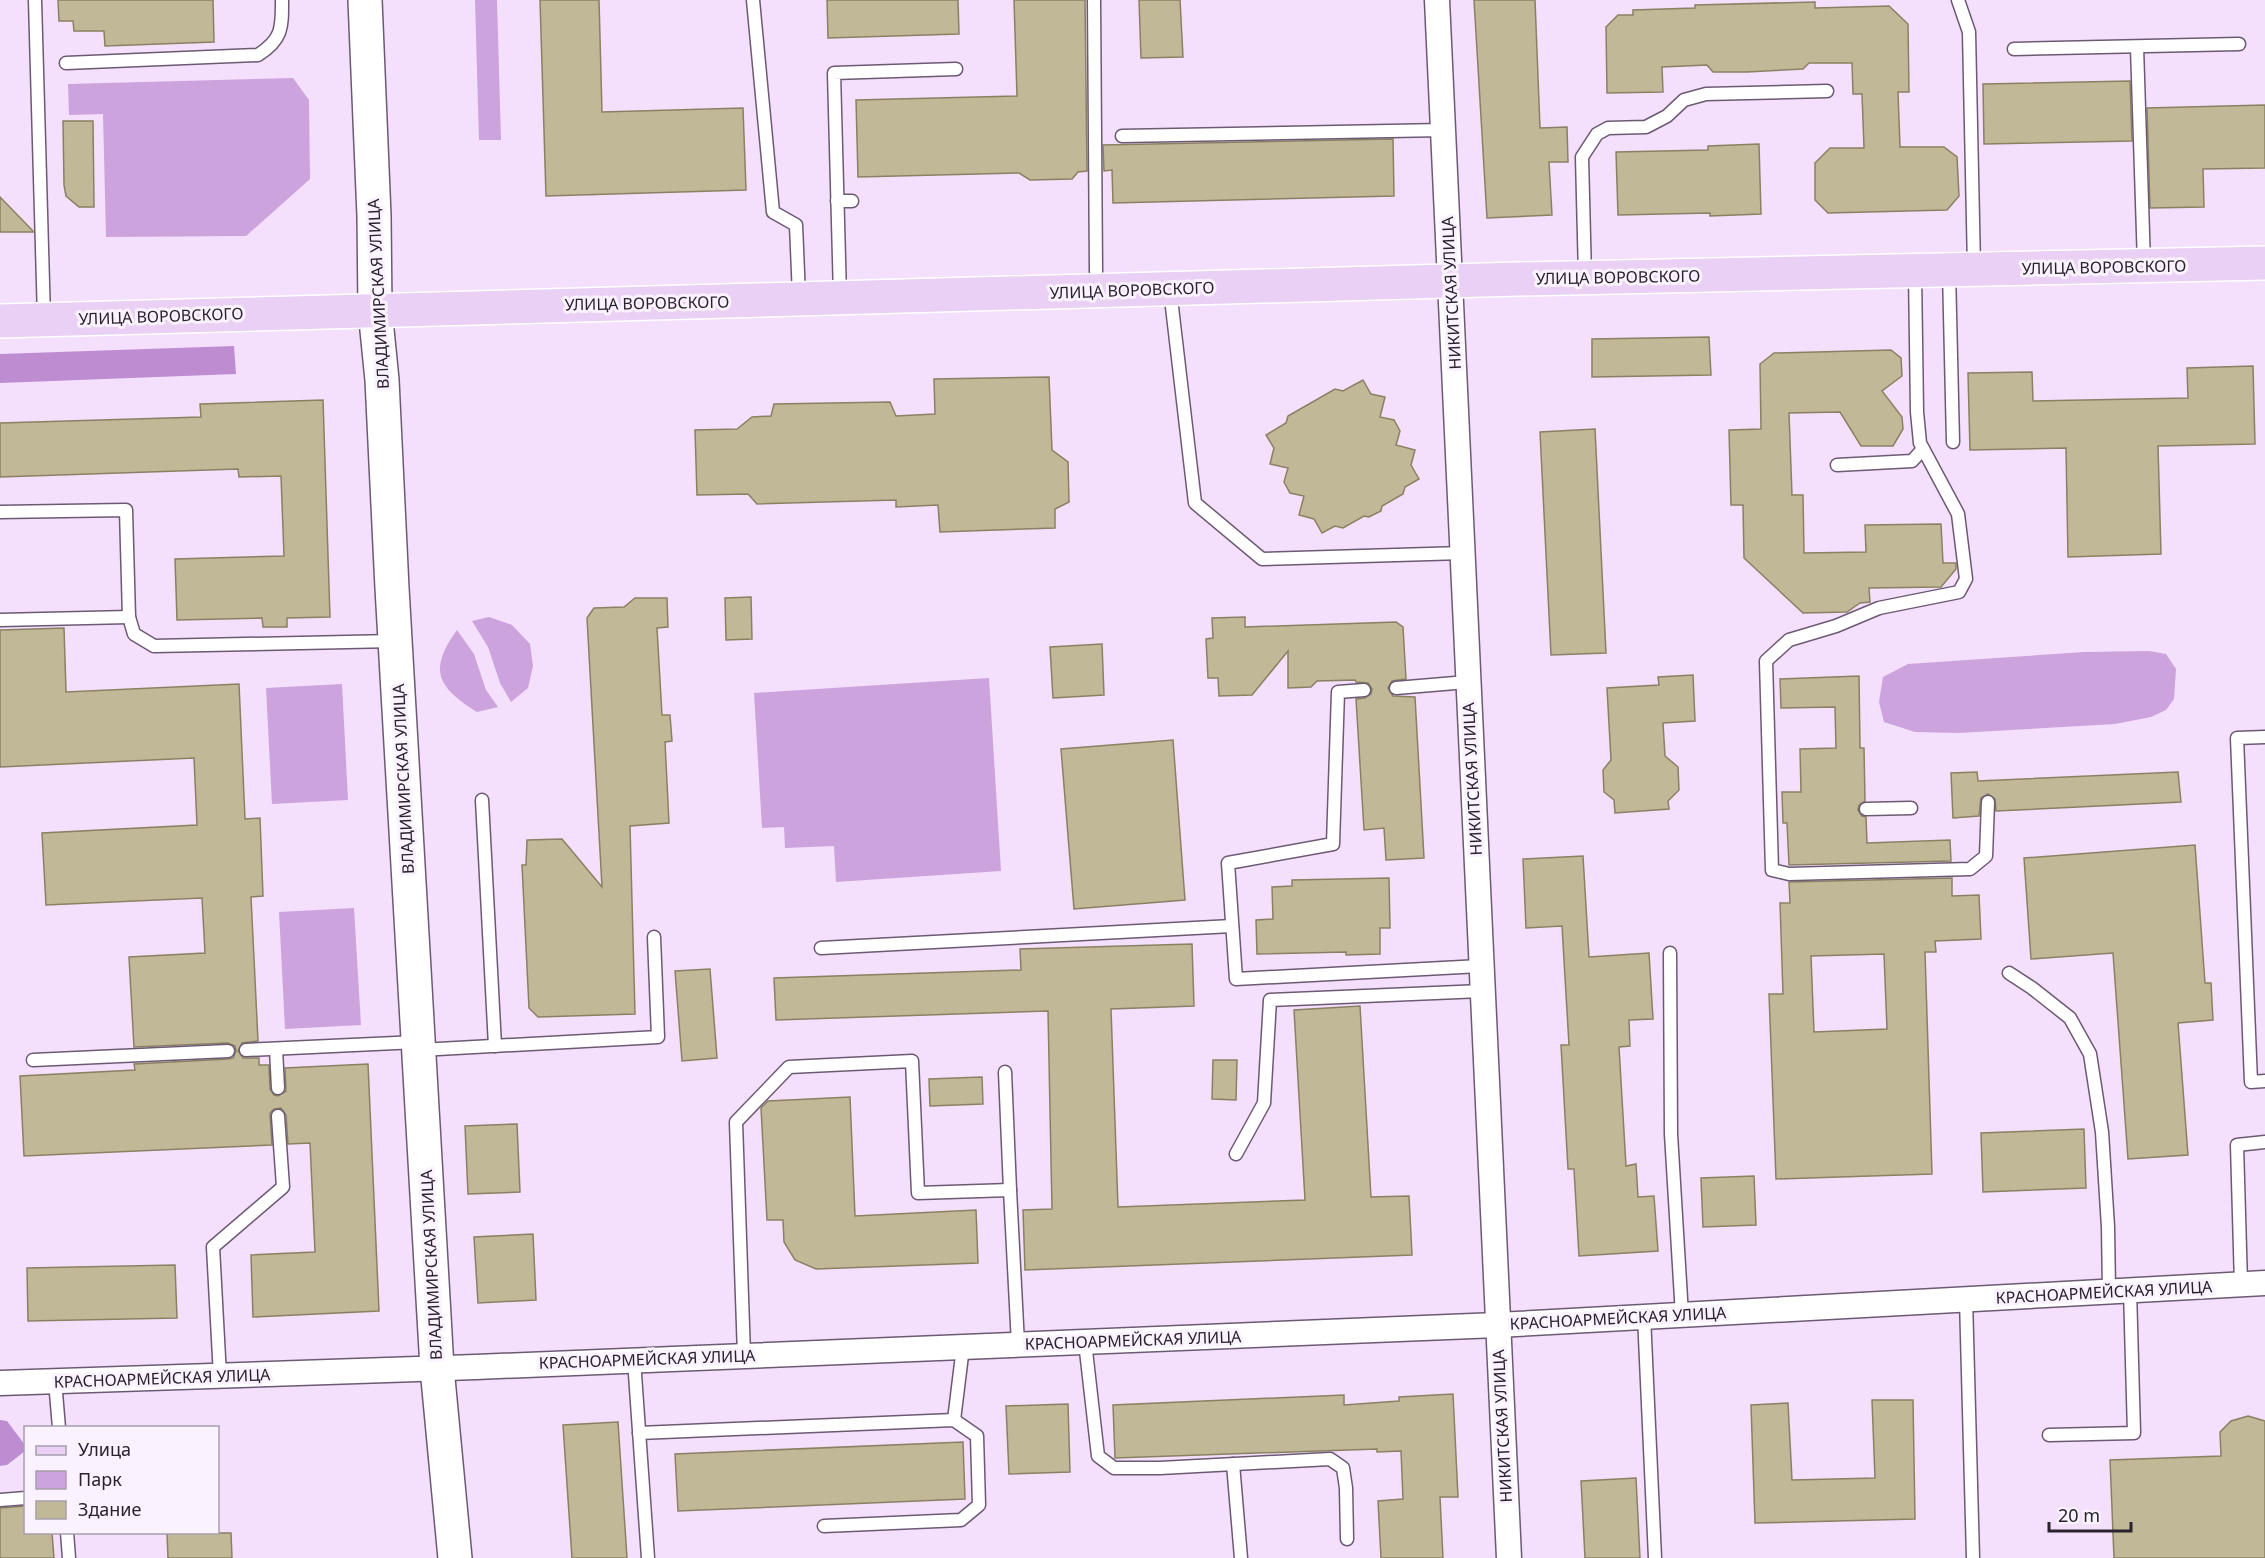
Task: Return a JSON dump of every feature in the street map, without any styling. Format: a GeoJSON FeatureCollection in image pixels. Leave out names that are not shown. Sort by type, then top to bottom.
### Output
{"type":"FeatureCollection","features":[{"type":"Feature","properties":{"kind":"main road","name":"ВЛАДИМИРСКАЯ УЛИЦА"},"geometry":{"type":"LineString","coordinates":[[365,0],[374,216],[375,310],[382,380],[437,1368],[455,1558]]}},
{"type":"Feature","properties":{"kind":"main road","name":"УЛИЦА ВОРОВСКОГО"},"geometry":{"type":"LineString","coordinates":[[0,321],[1451,281],[2265,263]]}},
{"type":"Feature","properties":{"kind":"street","name":"НИКИТСКАЯ УЛИЦА"},"geometry":{"type":"LineString","coordinates":[[1437,0],[1509,1558]]}},
{"type":"Feature","properties":{"kind":"street","name":"КРАСНОАРМЕЙСКАЯ УЛИЦА"},"geometry":{"type":"LineString","coordinates":[[0,1383],[437,1368],[1497,1325],[2265,1283]]}},
{"type":"Feature","properties":{"kind":"lane"},"geometry":{"type":"LineString","coordinates":[[35,0],[44,319]]}},
{"type":"Feature","properties":{"kind":"lane"},"geometry":{"type":"LineString","coordinates":[[66,63],[258,55],[269,47],[282,28],[282,0]]}},
{"type":"Feature","properties":{"kind":"lane"},"geometry":{"type":"LineString","coordinates":[[753,0],[773,212],[796,225],[799,299]]}},
{"type":"Feature","properties":{"kind":"lane"},"geometry":{"type":"LineString","coordinates":[[1094,0],[1096,272]]}},
{"type":"Feature","properties":{"kind":"lane"},"geometry":{"type":"LineString","coordinates":[[1953,442],[1962,270],[1969,32],[1965,14],[1958,0]]}},
{"type":"Feature","properties":{"kind":"lane"},"geometry":{"type":"LineString","coordinates":[[2014,49],[2239,44]]}},
{"type":"Feature","properties":{"kind":"lane"},"geometry":{"type":"LineString","coordinates":[[2137,46],[2144,266]]}},
{"type":"Feature","properties":{"kind":"lane"},"geometry":{"type":"LineString","coordinates":[[840,297],[834,73],[956,69]]}},
{"type":"Feature","properties":{"kind":"lane"},"geometry":{"type":"LineString","coordinates":[[1585,279],[1582,157],[1597,134],[1608,128],[1646,126],[1667,116],[1684,100],[1706,94],[1827,91]]}},
{"type":"Feature","properties":{"kind":"lane"},"geometry":{"type":"LineString","coordinates":[[1122,136],[1443,130]]}},
{"type":"Feature","properties":{"kind":"lane"},"geometry":{"type":"LineString","coordinates":[[837,201],[852,201]]}},
{"type":"Feature","properties":{"kind":"lane"},"geometry":{"type":"LineString","coordinates":[[1915,271],[1917,412],[1923,449],[1958,514],[1966,579],[1959,592],[1879,608],[1836,626],[1789,640],[1766,661],[1776,811],[1772,870],[1789,874],[1970,869],[1986,856],[1988,802]]}},
{"type":"Feature","properties":{"kind":"lane"},"geometry":{"type":"LineString","coordinates":[[1170,289],[1195,503],[1262,559],[1463,554]]}},
{"type":"Feature","properties":{"kind":"lane"},"geometry":{"type":"LineString","coordinates":[[1837,465],[1912,461],[1923,449]]}},
{"type":"Feature","properties":{"kind":"lane"},"geometry":{"type":"LineString","coordinates":[[0,512],[126,510],[129,617],[134,634],[154,646],[395,641]]}},
{"type":"Feature","properties":{"kind":"lane"},"geometry":{"type":"LineString","coordinates":[[0,620],[129,617]]}},
{"type":"Feature","properties":{"kind":"lane"},"geometry":{"type":"LineString","coordinates":[[1396,688],[1467,682]]}},
{"type":"Feature","properties":{"kind":"lane"},"geometry":{"type":"LineString","coordinates":[[1364,690],[1338,692],[1333,844],[1228,863],[1236,979],[1480,966]]}},
{"type":"Feature","properties":{"kind":"lane"},"geometry":{"type":"LineString","coordinates":[[2265,737],[2237,738],[2252,1082],[2265,1081]]}},
{"type":"Feature","properties":{"kind":"lane"},"geometry":{"type":"LineString","coordinates":[[482,800],[495,1046]]}},
{"type":"Feature","properties":{"kind":"lane"},"geometry":{"type":"LineString","coordinates":[[1866,808],[1911,808]]}},
{"type":"Feature","properties":{"kind":"lane"},"geometry":{"type":"LineString","coordinates":[[821,948],[1232,926]]}},
{"type":"Feature","properties":{"kind":"lane"},"geometry":{"type":"LineString","coordinates":[[246,1050],[495,1046],[658,1037],[654,938]]}},
{"type":"Feature","properties":{"kind":"lane"},"geometry":{"type":"LineString","coordinates":[[1670,952],[1671,1134],[1683,1315]]}},
{"type":"Feature","properties":{"kind":"lane"},"geometry":{"type":"LineString","coordinates":[[2009,973],[2070,1018],[2090,1054],[2102,1132],[2109,1227],[2120,1291],[2134,1433],[2049,1435]]}},
{"type":"Feature","properties":{"kind":"lane"},"geometry":{"type":"LineString","coordinates":[[1236,1154],[1264,1103],[1270,1000],[1482,991]]}},
{"type":"Feature","properties":{"kind":"lane"},"geometry":{"type":"LineString","coordinates":[[276,1049],[278,1088]]}},
{"type":"Feature","properties":{"kind":"lane"},"geometry":{"type":"LineString","coordinates":[[33,1060],[228,1051]]}},
{"type":"Feature","properties":{"kind":"lane"},"geometry":{"type":"LineString","coordinates":[[744,1355],[736,1122],[789,1067],[912,1061],[918,1193],[1010,1190]]}},
{"type":"Feature","properties":{"kind":"lane"},"geometry":{"type":"LineString","coordinates":[[1005,1072],[1018,1344]]}},
{"type":"Feature","properties":{"kind":"lane"},"geometry":{"type":"LineString","coordinates":[[220,1376],[213,1247],[283,1187],[278,1116]]}},
{"type":"Feature","properties":{"kind":"lane"},"geometry":{"type":"LineString","coordinates":[[2241,1284],[2237,1144],[2265,1142]]}},
{"type":"Feature","properties":{"kind":"lane"},"geometry":{"type":"LineString","coordinates":[[1966,1299],[1973,1558]]}},
{"type":"Feature","properties":{"kind":"lane"},"geometry":{"type":"LineString","coordinates":[[1644,1316],[1655,1558]]}},
{"type":"Feature","properties":{"kind":"lane"},"geometry":{"type":"LineString","coordinates":[[1085,1342],[1098,1456],[1114,1468],[1160,1468],[1330,1459],[1343,1468],[1346,1488],[1347,1539]]}},
{"type":"Feature","properties":{"kind":"lane"},"geometry":{"type":"LineString","coordinates":[[954,1420],[963,1347]]}},
{"type":"Feature","properties":{"kind":"lane"},"geometry":{"type":"LineString","coordinates":[[634,1360],[648,1558]]}},
{"type":"Feature","properties":{"kind":"lane"},"geometry":{"type":"LineString","coordinates":[[55,1381],[59,1426]]}},
{"type":"Feature","properties":{"kind":"lane"},"geometry":{"type":"LineString","coordinates":[[639,1433],[954,1420],[976,1436],[980,1505],[961,1520],[824,1526]]}},
{"type":"Feature","properties":{"kind":"lane"},"geometry":{"type":"LineString","coordinates":[[1233,1464],[1241,1558]]}},
{"type":"Feature","properties":{"kind":"lane"},"geometry":{"type":"LineString","coordinates":[[0,1500],[24,1498]]}},
{"type":"Feature","properties":{"kind":"lane"},"geometry":{"type":"LineString","coordinates":[[67,1534],[69,1558]]}},
{"type":"Feature","properties":{"kind":"green space"},"geometry":{"type":"Polygon","coordinates":[[[475,0],[497,0],[501,140],[479,140],[475,0]]]}},
{"type":"Feature","properties":{"kind":"green space"},"geometry":{"type":"Polygon","coordinates":[[[293,78],[309,100],[310,179],[246,236],[106,237],[103,114],[69,115],[68,84],[293,78]]]}},
{"type":"Feature","properties":{"kind":"green space"},"geometry":{"type":"Polygon","coordinates":[[[489,617],[512,625],[530,644],[533,666],[528,688],[511,702],[500,683],[488,647],[472,621],[489,617]]]}},
{"type":"Feature","properties":{"kind":"green space"},"geometry":{"type":"Polygon","coordinates":[[[457,630],[474,654],[486,690],[498,707],[477,712],[463,703],[445,686],[440,667],[442,656],[457,630]]]}},
{"type":"Feature","properties":{"kind":"green space"},"geometry":{"type":"Polygon","coordinates":[[[2149,651],[2166,654],[2176,669],[2174,699],[2166,710],[2151,717],[2115,724],[1958,733],[1915,732],[1884,722],[1879,702],[1883,677],[1908,664],[2084,652],[2149,651]]]}},
{"type":"Feature","properties":{"kind":"green space"},"geometry":{"type":"Polygon","coordinates":[[[989,678],[1001,871],[836,882],[834,846],[785,848],[784,827],[762,828],[754,693],[989,678]]]}},
{"type":"Feature","properties":{"kind":"green space"},"geometry":{"type":"Polygon","coordinates":[[[342,684],[348,800],[272,804],[266,688],[342,684]]]}},
{"type":"Feature","properties":{"kind":"green space"},"geometry":{"type":"Polygon","coordinates":[[[354,908],[361,1025],[285,1029],[279,912],[354,908]]]}},
{"type":"Feature","properties":{"kind":"shaded area"},"geometry":{"type":"Polygon","coordinates":[[[234,346],[236,374],[0,383],[0,354],[234,346]]]}},
{"type":"Feature","properties":{"kind":"shaded area"},"geometry":{"type":"Polygon","coordinates":[[[0,1420],[7,1421],[24,1444],[24,1452],[7,1465],[0,1466],[0,1420]]]}},
{"type":"Feature","properties":{"kind":"building"},"geometry":{"type":"Polygon","coordinates":[[[58,0],[213,0],[214,42],[105,46],[104,31],[74,31],[73,21],[59,21],[58,0]]]}},
{"type":"Feature","properties":{"kind":"building"},"geometry":{"type":"Polygon","coordinates":[[[540,0],[599,0],[602,112],[743,108],[746,190],[546,196],[540,0]]]}},
{"type":"Feature","properties":{"kind":"building"},"geometry":{"type":"Polygon","coordinates":[[[827,0],[958,0],[959,34],[828,38],[827,0]]]}},
{"type":"Feature","properties":{"kind":"building"},"geometry":{"type":"Polygon","coordinates":[[[1014,0],[1085,0],[1087,171],[1078,172],[1072,179],[1030,180],[1019,173],[858,177],[856,100],[1017,96],[1014,0]]]}},
{"type":"Feature","properties":{"kind":"building"},"geometry":{"type":"Polygon","coordinates":[[[1139,0],[1180,0],[1183,57],[1141,58],[1139,0]]]}},
{"type":"Feature","properties":{"kind":"building"},"geometry":{"type":"Polygon","coordinates":[[[1474,0],[1535,0],[1540,128],[1567,127],[1568,162],[1549,162],[1552,215],[1487,218],[1474,0]]]}},
{"type":"Feature","properties":{"kind":"building"},"geometry":{"type":"Polygon","coordinates":[[[1815,2],[1815,8],[1889,6],[1908,24],[1909,92],[1898,92],[1900,147],[1944,147],[1957,157],[1959,196],[1947,210],[1828,213],[1815,200],[1815,163],[1830,148],[1864,148],[1862,94],[1853,94],[1852,63],[1809,63],[1803,69],[1747,72],[1713,72],[1707,65],[1662,67],[1663,92],[1607,93],[1606,27],[1618,15],[1633,15],[1633,10],[1695,8],[1695,5],[1815,2]]]}},
{"type":"Feature","properties":{"kind":"building"},"geometry":{"type":"Polygon","coordinates":[[[2130,81],[2132,141],[1984,144],[1983,84],[2130,81]]]}},
{"type":"Feature","properties":{"kind":"building"},"geometry":{"type":"Polygon","coordinates":[[[2265,105],[2265,168],[2203,169],[2204,207],[2150,208],[2147,108],[2265,105]]]}},
{"type":"Feature","properties":{"kind":"building"},"geometry":{"type":"Polygon","coordinates":[[[63,121],[93,121],[94,207],[79,207],[66,196],[63,121]]]}},
{"type":"Feature","properties":{"kind":"building"},"geometry":{"type":"Polygon","coordinates":[[[1393,139],[1394,196],[1113,203],[1112,170],[1104,171],[1103,145],[1393,139]]]}},
{"type":"Feature","properties":{"kind":"building"},"geometry":{"type":"Polygon","coordinates":[[[1759,144],[1761,214],[1618,215],[1616,152],[1708,150],[1708,146],[1759,144]]]}},
{"type":"Feature","properties":{"kind":"building"},"geometry":{"type":"Polygon","coordinates":[[[0,197],[33,231],[33,232],[0,232],[0,197]]]}},
{"type":"Feature","properties":{"kind":"building"},"geometry":{"type":"Polygon","coordinates":[[[1709,337],[1711,375],[1592,377],[1592,339],[1709,337]]]}},
{"type":"Feature","properties":{"kind":"building"},"geometry":{"type":"Polygon","coordinates":[[[1891,350],[1901,358],[1902,376],[1882,391],[1902,417],[1903,429],[1893,446],[1861,446],[1840,412],[1789,413],[1792,495],[1803,495],[1804,553],[1866,552],[1865,525],[1941,524],[1943,563],[1956,563],[1956,569],[1941,587],[1869,588],[1870,602],[1860,603],[1847,612],[1803,613],[1744,558],[1743,505],[1731,505],[1729,430],[1761,429],[1760,364],[1774,353],[1891,350]]]}},
{"type":"Feature","properties":{"kind":"building"},"geometry":{"type":"Polygon","coordinates":[[[2253,366],[2255,444],[2158,446],[2161,554],[2068,557],[2066,448],[1970,450],[1968,373],[2032,372],[2033,401],[2188,398],[2187,368],[2253,366]]]}},
{"type":"Feature","properties":{"kind":"building"},"geometry":{"type":"Polygon","coordinates":[[[1049,377],[1052,450],[1068,462],[1069,502],[1055,509],[1055,528],[940,532],[938,505],[896,507],[896,500],[757,504],[748,494],[697,495],[695,430],[737,429],[752,417],[771,416],[774,404],[890,402],[896,416],[935,414],[934,379],[1049,377]]]}},
{"type":"Feature","properties":{"kind":"building"},"geometry":{"type":"Polygon","coordinates":[[[1363,380],[1371,394],[1385,397],[1380,417],[1394,420],[1400,431],[1396,445],[1415,450],[1411,465],[1419,479],[1405,487],[1403,494],[1382,506],[1381,511],[1369,517],[1364,516],[1343,528],[1335,526],[1322,533],[1314,519],[1299,515],[1304,496],[1290,493],[1284,482],[1288,468],[1270,464],[1274,448],[1266,435],[1286,423],[1288,416],[1335,389],[1343,391],[1363,380]]]}},
{"type":"Feature","properties":{"kind":"building"},"geometry":{"type":"Polygon","coordinates":[[[323,400],[330,617],[287,618],[287,627],[263,627],[262,618],[177,620],[175,559],[284,556],[281,476],[239,477],[238,469],[0,477],[0,423],[201,417],[200,404],[323,400]]]}},
{"type":"Feature","properties":{"kind":"building"},"geometry":{"type":"Polygon","coordinates":[[[1595,429],[1606,653],[1551,655],[1540,432],[1595,429]]]}},
{"type":"Feature","properties":{"kind":"building"},"geometry":{"type":"Polygon","coordinates":[[[751,597],[752,639],[726,640],[725,598],[751,597]]]}},
{"type":"Feature","properties":{"kind":"building"},"geometry":{"type":"Polygon","coordinates":[[[635,598],[667,598],[668,627],[657,628],[662,715],[670,715],[672,741],[665,742],[669,823],[630,826],[635,1014],[538,1017],[529,1008],[522,865],[526,865],[527,840],[562,839],[602,887],[587,618],[594,608],[624,607],[635,598]]]}},
{"type":"Feature","properties":{"kind":"building"},"geometry":{"type":"Polygon","coordinates":[[[1245,617],[1245,627],[1396,622],[1403,627],[1406,679],[1392,681],[1388,688],[1393,696],[1415,697],[1424,858],[1386,860],[1384,828],[1364,830],[1356,699],[1365,698],[1371,694],[1372,689],[1368,683],[1355,680],[1317,681],[1311,687],[1288,688],[1288,651],[1252,695],[1219,696],[1218,678],[1208,678],[1206,639],[1213,638],[1212,618],[1245,617]]]}},
{"type":"Feature","properties":{"kind":"building"},"geometry":{"type":"Polygon","coordinates":[[[64,628],[66,692],[239,684],[245,819],[260,818],[263,896],[251,897],[258,1041],[242,1043],[238,1051],[243,1058],[259,1058],[259,1065],[269,1065],[270,1089],[274,1095],[278,1096],[286,1091],[285,1068],[368,1064],[379,1311],[253,1317],[251,1255],[315,1252],[310,1143],[288,1144],[286,1115],[281,1108],[274,1109],[270,1113],[272,1145],[24,1156],[20,1076],[135,1070],[134,1064],[228,1059],[233,1058],[236,1051],[235,1046],[228,1043],[134,1047],[129,957],[205,953],[202,898],[46,905],[42,833],[197,825],[194,758],[0,767],[0,630],[64,628]]]}},
{"type":"Feature","properties":{"kind":"building"},"geometry":{"type":"Polygon","coordinates":[[[1102,644],[1104,695],[1053,698],[1050,647],[1102,644]]]}},
{"type":"Feature","properties":{"kind":"building"},"geometry":{"type":"Polygon","coordinates":[[[1693,675],[1695,721],[1663,723],[1665,756],[1678,767],[1679,790],[1668,801],[1669,809],[1615,813],[1614,800],[1604,792],[1603,770],[1611,760],[1607,688],[1659,685],[1658,677],[1693,675]]]}},
{"type":"Feature","properties":{"kind":"building"},"geometry":{"type":"Polygon","coordinates":[[[1859,676],[1860,748],[1864,748],[1865,801],[1859,805],[1858,810],[1862,816],[1866,817],[1867,843],[1950,840],[1951,861],[1789,865],[1787,823],[1783,823],[1782,792],[1801,792],[1800,749],[1836,748],[1835,707],[1781,708],[1780,679],[1859,676]]]}},
{"type":"Feature","properties":{"kind":"building"},"geometry":{"type":"Polygon","coordinates":[[[1173,740],[1185,900],[1074,909],[1061,749],[1173,740]]]}},
{"type":"Feature","properties":{"kind":"building"},"geometry":{"type":"Polygon","coordinates":[[[1977,772],[1978,781],[2178,772],[2181,802],[1996,811],[1995,799],[1988,794],[1981,798],[1979,816],[1953,818],[1951,773],[1977,772]]]}},
{"type":"Feature","properties":{"kind":"building"},"geometry":{"type":"Polygon","coordinates":[[[2195,845],[2205,983],[2211,983],[2213,1020],[2178,1023],[2188,1155],[2128,1159],[2113,953],[2031,959],[2024,858],[2195,845]]]}},
{"type":"Feature","properties":{"kind":"building"},"geometry":{"type":"Polygon","coordinates":[[[1583,856],[1589,957],[1649,953],[1653,1019],[1629,1020],[1630,1046],[1619,1047],[1626,1166],[1636,1164],[1638,1197],[1654,1196],[1658,1251],[1579,1256],[1574,1169],[1568,1169],[1561,1045],[1569,1045],[1562,926],[1526,928],[1523,859],[1583,856]]]}},
{"type":"Feature","properties":{"kind":"building"},"geometry":{"type":"Polygon","coordinates":[[[1389,878],[1390,928],[1380,928],[1380,954],[1346,955],[1346,952],[1257,954],[1256,920],[1273,919],[1272,887],[1292,886],[1292,880],[1389,878]]]}},
{"type":"Feature","properties":{"kind":"building"},"geometry":{"type":"Polygon","coordinates":[[[1952,878],[1952,896],[1979,895],[1981,939],[1935,941],[1936,952],[1925,952],[1932,1174],[1776,1179],[1769,994],[1783,994],[1780,903],[1790,903],[1789,882],[1952,878]],[[1884,954],[1811,956],[1814,1032],[1887,1029],[1884,954]]]}},
{"type":"Feature","properties":{"kind":"building"},"geometry":{"type":"Polygon","coordinates":[[[1192,944],[1194,1006],[1111,1009],[1118,1207],[1305,1200],[1294,1010],[1360,1006],[1371,1197],[1409,1196],[1412,1255],[1025,1270],[1023,1210],[1052,1209],[1048,1011],[776,1020],[774,978],[1021,970],[1020,949],[1192,944]]]}},
{"type":"Feature","properties":{"kind":"building"},"geometry":{"type":"Polygon","coordinates":[[[710,969],[717,1058],[682,1061],[675,971],[710,969]]]}},
{"type":"Feature","properties":{"kind":"building"},"geometry":{"type":"Polygon","coordinates":[[[1213,1060],[1237,1060],[1236,1100],[1212,1099],[1213,1060]]]}},
{"type":"Feature","properties":{"kind":"building"},"geometry":{"type":"Polygon","coordinates":[[[982,1077],[983,1104],[930,1106],[929,1079],[982,1077]]]}},
{"type":"Feature","properties":{"kind":"building"},"geometry":{"type":"Polygon","coordinates":[[[850,1097],[855,1216],[976,1210],[978,1263],[816,1269],[795,1260],[784,1242],[783,1220],[767,1220],[761,1108],[768,1101],[850,1097]]]}},
{"type":"Feature","properties":{"kind":"building"},"geometry":{"type":"Polygon","coordinates":[[[517,1124],[520,1192],[468,1194],[465,1126],[517,1124]]]}},
{"type":"Feature","properties":{"kind":"building"},"geometry":{"type":"Polygon","coordinates":[[[2084,1129],[2086,1188],[1983,1192],[1981,1133],[2084,1129]]]}},
{"type":"Feature","properties":{"kind":"building"},"geometry":{"type":"Polygon","coordinates":[[[1754,1176],[1756,1225],[1703,1227],[1701,1178],[1754,1176]]]}},
{"type":"Feature","properties":{"kind":"building"},"geometry":{"type":"Polygon","coordinates":[[[533,1234],[536,1300],[478,1303],[474,1237],[533,1234]]]}},
{"type":"Feature","properties":{"kind":"building"},"geometry":{"type":"Polygon","coordinates":[[[175,1265],[177,1318],[28,1321],[27,1268],[175,1265]]]}},
{"type":"Feature","properties":{"kind":"building"},"geometry":{"type":"Polygon","coordinates":[[[1453,1394],[1458,1497],[1440,1497],[1443,1558],[1381,1558],[1378,1501],[1403,1499],[1401,1451],[1377,1452],[1377,1449],[1115,1458],[1113,1405],[1344,1395],[1344,1405],[1399,1401],[1399,1397],[1453,1394]]]}},
{"type":"Feature","properties":{"kind":"building"},"geometry":{"type":"Polygon","coordinates":[[[1872,1400],[1913,1400],[1915,1519],[1755,1523],[1751,1405],[1788,1403],[1792,1480],[1875,1478],[1872,1400]]]}},
{"type":"Feature","properties":{"kind":"building"},"geometry":{"type":"Polygon","coordinates":[[[1068,1404],[1070,1472],[1009,1474],[1006,1406],[1068,1404]]]}},
{"type":"Feature","properties":{"kind":"building"},"geometry":{"type":"Polygon","coordinates":[[[2248,1416],[2265,1421],[2265,1558],[2114,1558],[2110,1460],[2221,1456],[2220,1432],[2231,1421],[2248,1416]]]}},
{"type":"Feature","properties":{"kind":"building"},"geometry":{"type":"Polygon","coordinates":[[[618,1422],[627,1558],[572,1558],[563,1425],[618,1422]]]}},
{"type":"Feature","properties":{"kind":"building"},"geometry":{"type":"Polygon","coordinates":[[[963,1442],[965,1499],[678,1511],[675,1454],[963,1442]]]}},
{"type":"Feature","properties":{"kind":"building"},"geometry":{"type":"Polygon","coordinates":[[[1636,1478],[1640,1558],[1585,1558],[1581,1481],[1636,1478]]]}},
{"type":"Feature","properties":{"kind":"building"},"geometry":{"type":"Polygon","coordinates":[[[24,1506],[24,1534],[52,1534],[54,1558],[0,1558],[0,1508],[24,1506]]]}},
{"type":"Feature","properties":{"kind":"building"},"geometry":{"type":"Polygon","coordinates":[[[231,1533],[232,1558],[168,1558],[167,1534],[231,1533]]]}}]}
